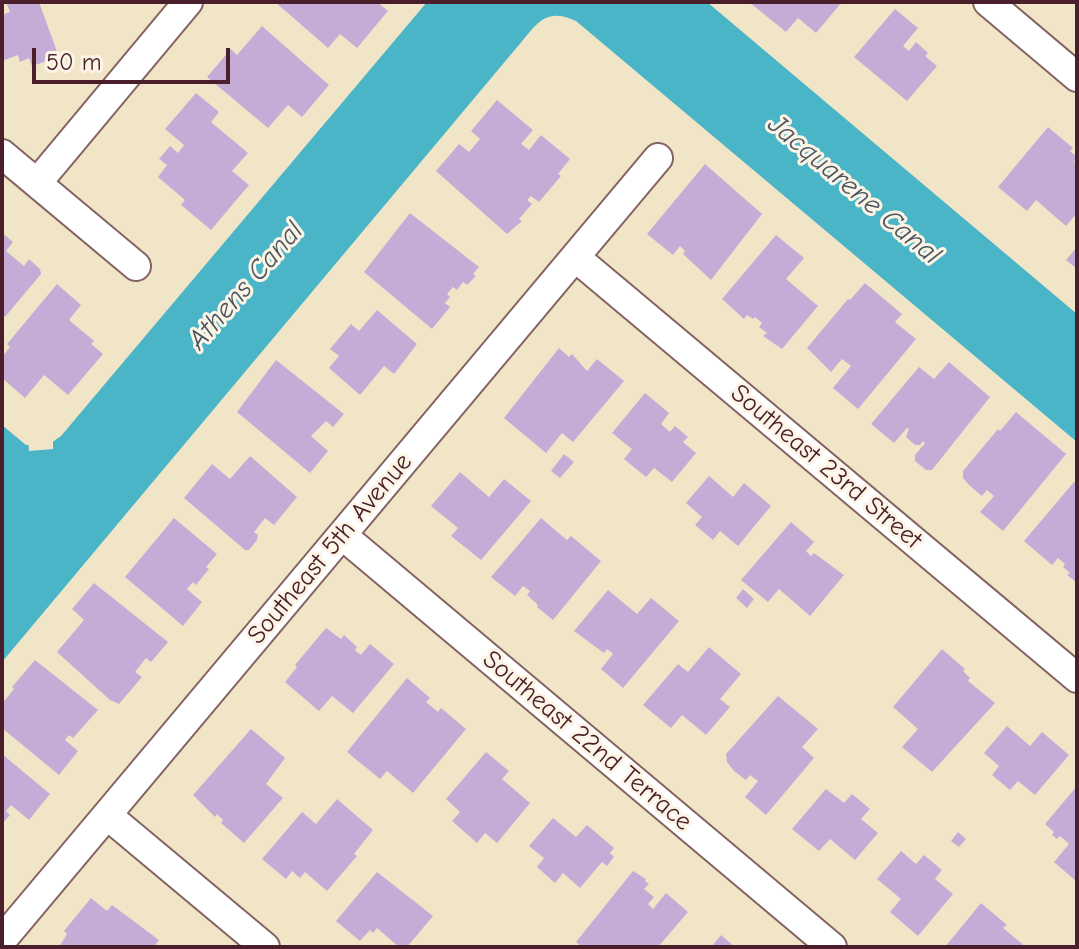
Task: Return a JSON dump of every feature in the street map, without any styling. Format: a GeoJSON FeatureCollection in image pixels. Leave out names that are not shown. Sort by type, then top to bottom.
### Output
{"type":"FeatureCollection","features":[{"type":"Feature","properties":{"kind":"street"},"geometry":{"type":"LineString","coordinates":[[37,183],[188,2]]}},
{"type":"Feature","properties":{"kind":"street"},"geometry":{"type":"LineString","coordinates":[[988,2],[1077,77]]}},
{"type":"Feature","properties":{"kind":"street"},"geometry":{"type":"LineString","coordinates":[[2,154],[136,266]]}},
{"type":"Feature","properties":{"kind":"street","name":"Southeast 5th Avenue"},"geometry":{"type":"LineString","coordinates":[[2,940],[658,158]]}},
{"type":"Feature","properties":{"kind":"street","name":"Southeast 23rd Street"},"geometry":{"type":"LineString","coordinates":[[575,257],[1077,678]]}},
{"type":"Feature","properties":{"kind":"street","name":"Southeast 22nd Terrace"},"geometry":{"type":"LineString","coordinates":[[342,535],[832,947]]}},
{"type":"Feature","properties":{"kind":"street"},"geometry":{"type":"LineString","coordinates":[[107,815],[265,947]]}},
{"type":"Feature","properties":{"kind":"water"},"geometry":{"type":"Polygon","coordinates":[[[427,2],[707,2],[1077,314],[1077,442],[576,21],[549,17],[530,31],[2,662],[2,425],[26,445],[51,443],[61,436],[427,2]]]}},
{"type":"Feature","properties":{"kind":"pier"},"geometry":{"type":"Polygon","coordinates":[[[53,437],[53,449],[29,451],[28,440],[53,437]]]}},
{"type":"Feature","properties":{"kind":"building"},"geometry":{"type":"Polygon","coordinates":[[[6,2],[39,2],[59,57],[32,66],[29,58],[20,62],[18,55],[2,61],[2,15],[10,12],[6,2]]]}},
{"type":"Feature","properties":{"kind":"building"},"geometry":{"type":"Polygon","coordinates":[[[275,2],[377,2],[388,11],[357,48],[340,34],[328,48],[275,2]]]}},
{"type":"Feature","properties":{"kind":"building"},"geometry":{"type":"Polygon","coordinates":[[[749,2],[842,2],[816,33],[798,18],[786,32],[749,2]]]}},
{"type":"Feature","properties":{"kind":"building"},"geometry":{"type":"Polygon","coordinates":[[[895,9],[918,28],[903,46],[909,51],[916,42],[928,53],[925,56],[937,66],[907,101],[854,57],[895,9]]]}},
{"type":"Feature","properties":{"kind":"building"},"geometry":{"type":"Polygon","coordinates":[[[262,26],[329,85],[302,117],[288,105],[268,128],[207,77],[231,49],[237,55],[262,26]]]}},
{"type":"Feature","properties":{"kind":"building"},"geometry":{"type":"Polygon","coordinates":[[[196,93],[219,112],[211,122],[248,153],[232,171],[249,185],[211,230],[181,205],[185,200],[158,177],[167,165],[159,159],[170,146],[178,153],[184,145],[165,129],[196,93]]]}},
{"type":"Feature","properties":{"kind":"building"},"geometry":{"type":"Polygon","coordinates":[[[497,100],[533,130],[521,144],[529,150],[541,135],[570,159],[558,174],[561,176],[539,202],[531,196],[527,200],[532,204],[519,219],[522,221],[507,234],[436,171],[459,144],[469,152],[480,139],[471,131],[497,100]]]}},
{"type":"Feature","properties":{"kind":"building"},"geometry":{"type":"Polygon","coordinates":[[[1048,127],[1073,148],[1070,151],[1077,157],[1074,161],[1077,164],[1077,213],[1066,226],[1036,200],[1027,211],[998,187],[1048,127]]]}},
{"type":"Feature","properties":{"kind":"building"},"geometry":{"type":"Polygon","coordinates":[[[705,164],[762,214],[711,280],[683,254],[685,251],[680,246],[673,255],[647,234],[705,164]]]}},
{"type":"Feature","properties":{"kind":"building"},"geometry":{"type":"Polygon","coordinates":[[[410,213],[479,267],[473,274],[476,276],[467,285],[463,282],[457,290],[453,287],[447,294],[450,297],[445,303],[450,307],[432,329],[364,272],[410,213]]]}},
{"type":"Feature","properties":{"kind":"building"},"geometry":{"type":"Polygon","coordinates":[[[2,233],[13,242],[6,251],[24,266],[29,259],[41,274],[5,317],[2,315],[2,233]]]}},
{"type":"Feature","properties":{"kind":"building"},"geometry":{"type":"Polygon","coordinates":[[[776,235],[804,258],[786,279],[818,306],[782,349],[763,336],[767,333],[759,327],[762,323],[755,317],[753,319],[747,315],[744,319],[722,299],[776,235]]]}},
{"type":"Feature","properties":{"kind":"building"},"geometry":{"type":"Polygon","coordinates":[[[1077,247],[1077,269],[1066,260],[1077,247]]]}},
{"type":"Feature","properties":{"kind":"building"},"geometry":{"type":"Polygon","coordinates":[[[865,283],[902,314],[895,322],[916,339],[858,409],[833,388],[851,366],[842,359],[831,372],[807,348],[865,283]]]}},
{"type":"Feature","properties":{"kind":"building"},"geometry":{"type":"Polygon","coordinates":[[[57,284],[81,305],[69,320],[94,341],[91,344],[103,354],[68,395],[44,375],[25,398],[2,378],[2,357],[10,347],[7,344],[57,284]]]}},
{"type":"Feature","properties":{"kind":"building"},"geometry":{"type":"Polygon","coordinates":[[[377,310],[417,344],[394,374],[384,366],[360,395],[329,368],[339,356],[330,349],[351,324],[359,331],[377,310]]]}},
{"type":"Feature","properties":{"kind":"building"},"geometry":{"type":"Polygon","coordinates":[[[559,348],[569,357],[572,354],[587,371],[597,359],[624,381],[573,442],[562,433],[546,453],[504,418],[559,348]]]}},
{"type":"Feature","properties":{"kind":"building"},"geometry":{"type":"Polygon","coordinates":[[[276,360],[344,414],[333,427],[326,421],[311,436],[328,451],[310,473],[237,412],[276,360]]]}},
{"type":"Feature","properties":{"kind":"building"},"geometry":{"type":"Polygon","coordinates":[[[949,362],[990,397],[932,470],[926,470],[915,461],[915,455],[925,443],[915,445],[906,437],[909,429],[894,443],[871,424],[919,367],[934,379],[949,362]]]}},
{"type":"Feature","properties":{"kind":"building"},"geometry":{"type":"Polygon","coordinates":[[[645,393],[669,413],[661,424],[670,432],[675,426],[688,437],[683,442],[696,453],[672,482],[654,468],[646,477],[624,459],[632,449],[612,433],[645,393]]]}},
{"type":"Feature","properties":{"kind":"building"},"geometry":{"type":"Polygon","coordinates":[[[1016,412],[1066,454],[1003,531],[980,512],[994,496],[987,490],[982,496],[963,478],[963,471],[1016,412]]]}},
{"type":"Feature","properties":{"kind":"building"},"geometry":{"type":"Polygon","coordinates":[[[564,454],[574,462],[560,478],[551,471],[564,454]]]}},
{"type":"Feature","properties":{"kind":"building"},"geometry":{"type":"Polygon","coordinates":[[[250,456],[297,497],[274,525],[265,518],[254,532],[258,535],[257,540],[249,550],[245,550],[184,498],[212,464],[230,479],[250,456]]]}},
{"type":"Feature","properties":{"kind":"building"},"geometry":{"type":"Polygon","coordinates":[[[460,472],[489,497],[504,479],[531,501],[481,560],[451,536],[458,528],[431,506],[460,472]]]}},
{"type":"Feature","properties":{"kind":"building"},"geometry":{"type":"Polygon","coordinates":[[[709,476],[733,497],[744,483],[771,506],[738,546],[720,531],[713,540],[695,525],[702,517],[686,503],[709,476]]]}},
{"type":"Feature","properties":{"kind":"building"},"geometry":{"type":"Polygon","coordinates":[[[1074,482],[1077,484],[1077,583],[1067,575],[1070,573],[1058,558],[1052,565],[1024,541],[1074,482]]]}},
{"type":"Feature","properties":{"kind":"building"},"geometry":{"type":"Polygon","coordinates":[[[174,518],[217,554],[196,585],[193,582],[187,589],[202,602],[183,626],[125,577],[174,518]]]}},
{"type":"Feature","properties":{"kind":"building"},"geometry":{"type":"Polygon","coordinates":[[[541,518],[567,540],[571,536],[601,561],[553,620],[537,607],[527,595],[530,591],[523,586],[515,596],[491,577],[541,518]]]}},
{"type":"Feature","properties":{"kind":"building"},"geometry":{"type":"Polygon","coordinates":[[[791,522],[814,542],[806,551],[811,556],[814,553],[844,575],[810,616],[779,589],[768,602],[741,580],[791,522]]]}},
{"type":"Feature","properties":{"kind":"building"},"geometry":{"type":"Polygon","coordinates":[[[94,583],[168,642],[151,662],[146,658],[135,672],[142,677],[119,704],[110,700],[57,652],[84,620],[72,609],[94,583]]]}},
{"type":"Feature","properties":{"kind":"building"},"geometry":{"type":"Polygon","coordinates":[[[743,589],[754,599],[747,608],[736,598],[743,589]]]}},
{"type":"Feature","properties":{"kind":"building"},"geometry":{"type":"Polygon","coordinates":[[[608,590],[637,614],[651,598],[679,621],[623,688],[601,669],[613,654],[607,649],[604,653],[574,631],[608,590]]]}},
{"type":"Feature","properties":{"kind":"building"},"geometry":{"type":"Polygon","coordinates":[[[326,628],[341,639],[344,635],[361,655],[370,644],[394,664],[353,713],[332,696],[319,711],[285,682],[326,628]]]}},
{"type":"Feature","properties":{"kind":"building"},"geometry":{"type":"Polygon","coordinates":[[[709,647],[741,674],[720,699],[730,707],[706,735],[682,715],[671,728],[643,705],[678,664],[688,672],[709,647]]]}},
{"type":"Feature","properties":{"kind":"building"},"geometry":{"type":"Polygon","coordinates":[[[942,649],[965,669],[963,671],[970,678],[968,681],[995,703],[932,772],[902,747],[918,729],[893,707],[942,649]]]}},
{"type":"Feature","properties":{"kind":"building"},"geometry":{"type":"Polygon","coordinates":[[[35,660],[98,710],[73,738],[69,735],[65,740],[78,751],[59,775],[2,728],[2,704],[35,660]]]}},
{"type":"Feature","properties":{"kind":"building"},"geometry":{"type":"Polygon","coordinates":[[[407,678],[430,698],[426,702],[438,712],[441,708],[466,729],[413,793],[387,771],[380,779],[347,752],[407,678]]]}},
{"type":"Feature","properties":{"kind":"building"},"geometry":{"type":"Polygon","coordinates":[[[778,696],[818,729],[802,747],[814,758],[766,815],[745,797],[758,781],[750,775],[746,780],[734,771],[727,762],[726,754],[778,696]]]}},
{"type":"Feature","properties":{"kind":"building"},"geometry":{"type":"Polygon","coordinates":[[[1007,726],[1030,746],[1042,732],[1069,755],[1035,795],[1018,781],[1010,790],[992,775],[999,766],[984,753],[1007,726]]]}},
{"type":"Feature","properties":{"kind":"building"},"geometry":{"type":"Polygon","coordinates":[[[251,729],[285,758],[266,784],[283,798],[244,843],[221,823],[223,820],[217,814],[215,817],[193,795],[251,729]]]}},
{"type":"Feature","properties":{"kind":"building"},"geometry":{"type":"Polygon","coordinates":[[[486,752],[509,771],[502,779],[530,803],[497,843],[485,833],[477,843],[452,821],[460,812],[446,799],[486,752]]]}},
{"type":"Feature","properties":{"kind":"building"},"geometry":{"type":"Polygon","coordinates":[[[2,754],[50,794],[29,820],[11,805],[6,811],[10,815],[2,824],[2,754]]]}},
{"type":"Feature","properties":{"kind":"building"},"geometry":{"type":"Polygon","coordinates":[[[1077,786],[1077,882],[1054,862],[1069,844],[1060,836],[1057,839],[1052,835],[1054,832],[1045,824],[1077,786]]]}},
{"type":"Feature","properties":{"kind":"building"},"geometry":{"type":"Polygon","coordinates":[[[826,789],[844,803],[852,794],[870,809],[861,819],[878,833],[855,860],[830,839],[819,851],[792,829],[826,789]]]}},
{"type":"Feature","properties":{"kind":"building"},"geometry":{"type":"Polygon","coordinates":[[[337,799],[373,830],[354,854],[357,856],[327,891],[305,872],[300,878],[292,871],[286,879],[262,859],[302,812],[316,824],[337,799]]]}},
{"type":"Feature","properties":{"kind":"building"},"geometry":{"type":"Polygon","coordinates":[[[553,818],[576,837],[587,825],[614,848],[610,853],[614,857],[607,866],[602,862],[580,888],[563,873],[555,883],[537,867],[544,858],[529,846],[553,818]]]}},
{"type":"Feature","properties":{"kind":"building"},"geometry":{"type":"Polygon","coordinates":[[[958,832],[966,839],[959,847],[951,841],[958,832]]]}},
{"type":"Feature","properties":{"kind":"building"},"geometry":{"type":"Polygon","coordinates":[[[901,851],[916,864],[924,855],[942,870],[935,879],[953,894],[918,936],[890,912],[901,899],[877,879],[901,851]]]}},
{"type":"Feature","properties":{"kind":"building"},"geometry":{"type":"Polygon","coordinates":[[[633,871],[649,884],[644,889],[654,897],[648,904],[653,909],[666,893],[688,912],[658,947],[582,947],[576,942],[633,871]]]}},
{"type":"Feature","properties":{"kind":"building"},"geometry":{"type":"Polygon","coordinates":[[[377,872],[433,916],[407,947],[399,947],[377,928],[373,933],[370,930],[360,941],[336,921],[377,872]]]}},
{"type":"Feature","properties":{"kind":"building"},"geometry":{"type":"Polygon","coordinates":[[[91,898],[107,911],[112,905],[159,940],[154,947],[59,947],[67,934],[64,931],[91,898]]]}},
{"type":"Feature","properties":{"kind":"building"},"geometry":{"type":"Polygon","coordinates":[[[981,903],[1007,925],[1003,928],[1026,947],[945,947],[981,903]]]}},
{"type":"Feature","properties":{"kind":"building"},"geometry":{"type":"Polygon","coordinates":[[[721,935],[735,947],[711,947],[721,935]]]}},
{"type":"Feature","properties":{"kind":"water label","name":"Jacquarene Canal"},"geometry":{"type":"Point","coordinates":[854,190]}},
{"type":"Feature","properties":{"kind":"water label","name":"Athens Canal"},"geometry":{"type":"Point","coordinates":[246,286]}}]}
